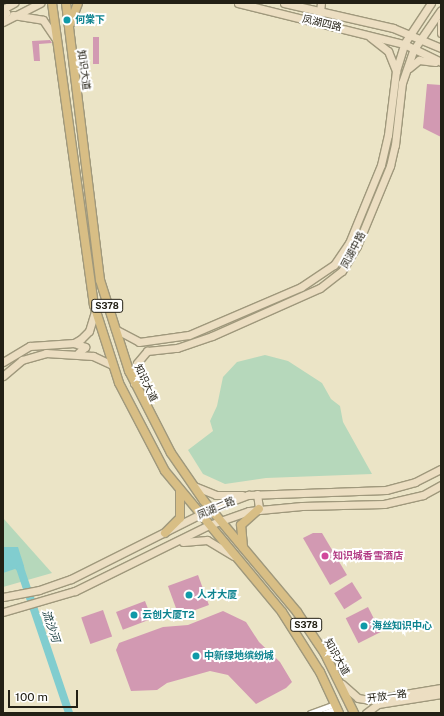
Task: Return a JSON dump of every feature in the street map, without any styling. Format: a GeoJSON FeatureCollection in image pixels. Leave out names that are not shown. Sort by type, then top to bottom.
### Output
{"type":"FeatureCollection","features":[{"type":"Feature","properties":{"kind":"main road","name":"S378"},"geometry":{"type":"LineString","coordinates":[[52,3],[95,310],[112,365],[145,438],[180,489],[237,558],[300,639],[337,708]]}},
{"type":"Feature","properties":{"kind":"main road","name":"知识大道"},"geometry":{"type":"LineString","coordinates":[[66,3],[100,280],[113,328],[134,383],[171,454],[211,509],[291,603],[340,682],[354,713]]}},
{"type":"Feature","properties":{"kind":"main road"},"geometry":{"type":"LineString","coordinates":[[68,28],[78,3]]}},
{"type":"Feature","properties":{"kind":"main road"},"geometry":{"type":"LineString","coordinates":[[58,44],[71,46]]}},
{"type":"Feature","properties":{"kind":"main road"},"geometry":{"type":"LineString","coordinates":[[165,533],[175,524],[182,513],[180,489]]}},
{"type":"Feature","properties":{"kind":"main road"},"geometry":{"type":"LineString","coordinates":[[243,548],[241,525],[259,509]]}},
{"type":"Feature","properties":{"kind":"street"},"geometry":{"type":"LineString","coordinates":[[3,11],[14,3]]}},
{"type":"Feature","properties":{"kind":"street"},"geometry":{"type":"LineString","coordinates":[[3,22],[14,14],[40,3]]}},
{"type":"Feature","properties":{"kind":"street","name":"凤湖四路"},"geometry":{"type":"LineString","coordinates":[[238,3],[353,30],[404,44],[441,63]]}},
{"type":"Feature","properties":{"kind":"street","name":"凤湖四路"},"geometry":{"type":"LineString","coordinates":[[284,3],[357,19],[410,33],[441,48]]}},
{"type":"Feature","properties":{"kind":"street"},"geometry":{"type":"LineString","coordinates":[[320,12],[321,3]]}},
{"type":"Feature","properties":{"kind":"street","name":"凤湖中路"},"geometry":{"type":"LineString","coordinates":[[113,328],[129,339],[145,342],[179,338],[201,331],[312,282],[334,266],[349,243],[381,166],[388,135],[392,91],[404,44],[430,3]]}},
{"type":"Feature","properties":{"kind":"street","name":"凤湖中路"},"geometry":{"type":"LineString","coordinates":[[147,351],[170,349],[205,339],[320,288],[342,271],[357,246],[390,166],[402,92],[402,83],[414,49],[441,10]]}},
{"type":"Feature","properties":{"kind":"street"},"geometry":{"type":"LineString","coordinates":[[14,14],[44,20],[58,44]]}},
{"type":"Feature","properties":{"kind":"street"},"geometry":{"type":"LineString","coordinates":[[353,30],[357,19]]}},
{"type":"Feature","properties":{"kind":"street"},"geometry":{"type":"LineString","coordinates":[[441,22],[441,32]]}},
{"type":"Feature","properties":{"kind":"street"},"geometry":{"type":"LineString","coordinates":[[365,33],[388,51],[396,71]]}},
{"type":"Feature","properties":{"kind":"street"},"geometry":{"type":"LineString","coordinates":[[402,83],[410,65],[419,60],[441,63]]}},
{"type":"Feature","properties":{"kind":"street"},"geometry":{"type":"LineString","coordinates":[[392,91],[402,92]]}},
{"type":"Feature","properties":{"kind":"street"},"geometry":{"type":"LineString","coordinates":[[74,343],[88,334],[95,310]]}},
{"type":"Feature","properties":{"kind":"street"},"geometry":{"type":"LineString","coordinates":[[134,383],[137,363],[147,351],[141,346],[145,342]]}},
{"type":"Feature","properties":{"kind":"street"},"geometry":{"type":"LineString","coordinates":[[3,362],[30,346],[74,343],[85,347],[78,353]]}},
{"type":"Feature","properties":{"kind":"street"},"geometry":{"type":"LineString","coordinates":[[3,376],[22,360],[35,355],[78,353],[98,357],[112,365]]}},
{"type":"Feature","properties":{"kind":"street","name":"凤湖二路"},"geometry":{"type":"LineString","coordinates":[[3,597],[40,590],[98,567],[211,509],[248,495],[374,492],[415,482],[441,469]]}},
{"type":"Feature","properties":{"kind":"street","name":"凤湖二路"},"geometry":{"type":"LineString","coordinates":[[3,612],[44,602],[103,578],[209,525],[259,509],[384,504],[423,495],[441,485]]}},
{"type":"Feature","properties":{"kind":"street"},"geometry":{"type":"LineString","coordinates":[[194,486],[216,496],[248,495]]}},
{"type":"Feature","properties":{"kind":"street"},"geometry":{"type":"LineString","coordinates":[[257,494],[259,509]]}},
{"type":"Feature","properties":{"kind":"street"},"geometry":{"type":"LineString","coordinates":[[165,533],[171,545],[204,539],[237,558]]}},
{"type":"Feature","properties":{"kind":"street","name":"开放一路"},"geometry":{"type":"LineString","coordinates":[[340,682],[358,698],[369,700],[441,688]]}},
{"type":"Feature","properties":{"kind":"street","name":"开放一路"},"geometry":{"type":"LineString","coordinates":[[366,713],[378,704],[441,694]]}},
{"type":"Feature","properties":{"kind":"street"},"geometry":{"type":"LineString","coordinates":[[310,713],[337,708]]}},
{"type":"Feature","properties":{"kind":"street"},"geometry":{"type":"LineString","coordinates":[[324,713],[337,708]]}},
{"type":"Feature","properties":{"kind":"green space"},"geometry":{"type":"Polygon","coordinates":[[[265,355],[288,361],[322,383],[331,399],[340,406],[343,422],[372,474],[266,478],[225,484],[203,474],[188,450],[213,431],[210,421],[217,406],[223,377],[237,362],[265,355]]]}},
{"type":"Feature","properties":{"kind":"green space"},"geometry":{"type":"Polygon","coordinates":[[[3,518],[52,573],[3,587],[3,518]]]}},
{"type":"Feature","properties":{"kind":"water"},"geometry":{"type":"Polygon","coordinates":[[[3,547],[18,547],[24,566],[3,573],[3,547]]]}},
{"type":"Feature","properties":{"kind":"building"},"geometry":{"type":"Polygon","coordinates":[[[93,37],[99,37],[99,64],[93,64],[93,37]]]}},
{"type":"Feature","properties":{"kind":"building"},"geometry":{"type":"Polygon","coordinates":[[[50,40],[52,43],[39,44],[40,61],[34,61],[32,41],[50,40]]]}},
{"type":"Feature","properties":{"kind":"building"},"geometry":{"type":"Polygon","coordinates":[[[427,84],[441,85],[441,137],[423,128],[427,84]]]}},
{"type":"Feature","properties":{"kind":"building","name":"知识城香雪酒店"},"geometry":{"type":"Polygon","coordinates":[[[313,533],[322,533],[347,575],[330,585],[303,538],[313,533]]]}},
{"type":"Feature","properties":{"kind":"building","name":"人才大厦"},"geometry":{"type":"Polygon","coordinates":[[[198,575],[209,605],[179,616],[168,586],[198,575]]]}},
{"type":"Feature","properties":{"kind":"building"},"geometry":{"type":"Polygon","coordinates":[[[352,582],[362,598],[344,609],[334,593],[352,582]]]}},
{"type":"Feature","properties":{"kind":"building","name":"云创大厦T2"},"geometry":{"type":"Polygon","coordinates":[[[145,601],[152,619],[123,630],[116,612],[145,601]]]}},
{"type":"Feature","properties":{"kind":"building","name":"海丝知识中心"},"geometry":{"type":"Polygon","coordinates":[[[368,607],[381,632],[358,643],[346,618],[368,607]]]}},
{"type":"Feature","properties":{"kind":"building"},"geometry":{"type":"Polygon","coordinates":[[[103,610],[112,636],[90,644],[81,617],[103,610]]]}},
{"type":"Feature","properties":{"kind":"building","name":"中新绿地缤纷城"},"geometry":{"type":"Polygon","coordinates":[[[223,611],[246,622],[259,642],[280,662],[292,682],[286,688],[256,704],[228,675],[210,671],[167,683],[157,690],[131,691],[116,650],[119,643],[163,627],[188,625],[223,611]]]}},
{"type":"Feature","properties":{"kind":"waterway","name":"流沙河"},"geometry":{"type":"LineString","coordinates":[[3,554],[20,568],[69,713]]}},
{"type":"Feature","properties":{"kind":"place","name":"何棠下"},"geometry":{"type":"Point","coordinates":[67,20]}},
{"type":"Feature","properties":{"kind":"place","name":"知识城香雪酒店"},"geometry":{"type":"Point","coordinates":[325,556]}},
{"type":"Feature","properties":{"kind":"place","name":"人才大厦"},"geometry":{"type":"Point","coordinates":[189,595]}},
{"type":"Feature","properties":{"kind":"place","name":"云创大厦T2"},"geometry":{"type":"Point","coordinates":[134,615]}},
{"type":"Feature","properties":{"kind":"place","name":"海丝知识中心"},"geometry":{"type":"Point","coordinates":[364,626]}},
{"type":"Feature","properties":{"kind":"place","name":"中新绿地缤纷城"},"geometry":{"type":"Point","coordinates":[196,656]}}]}
